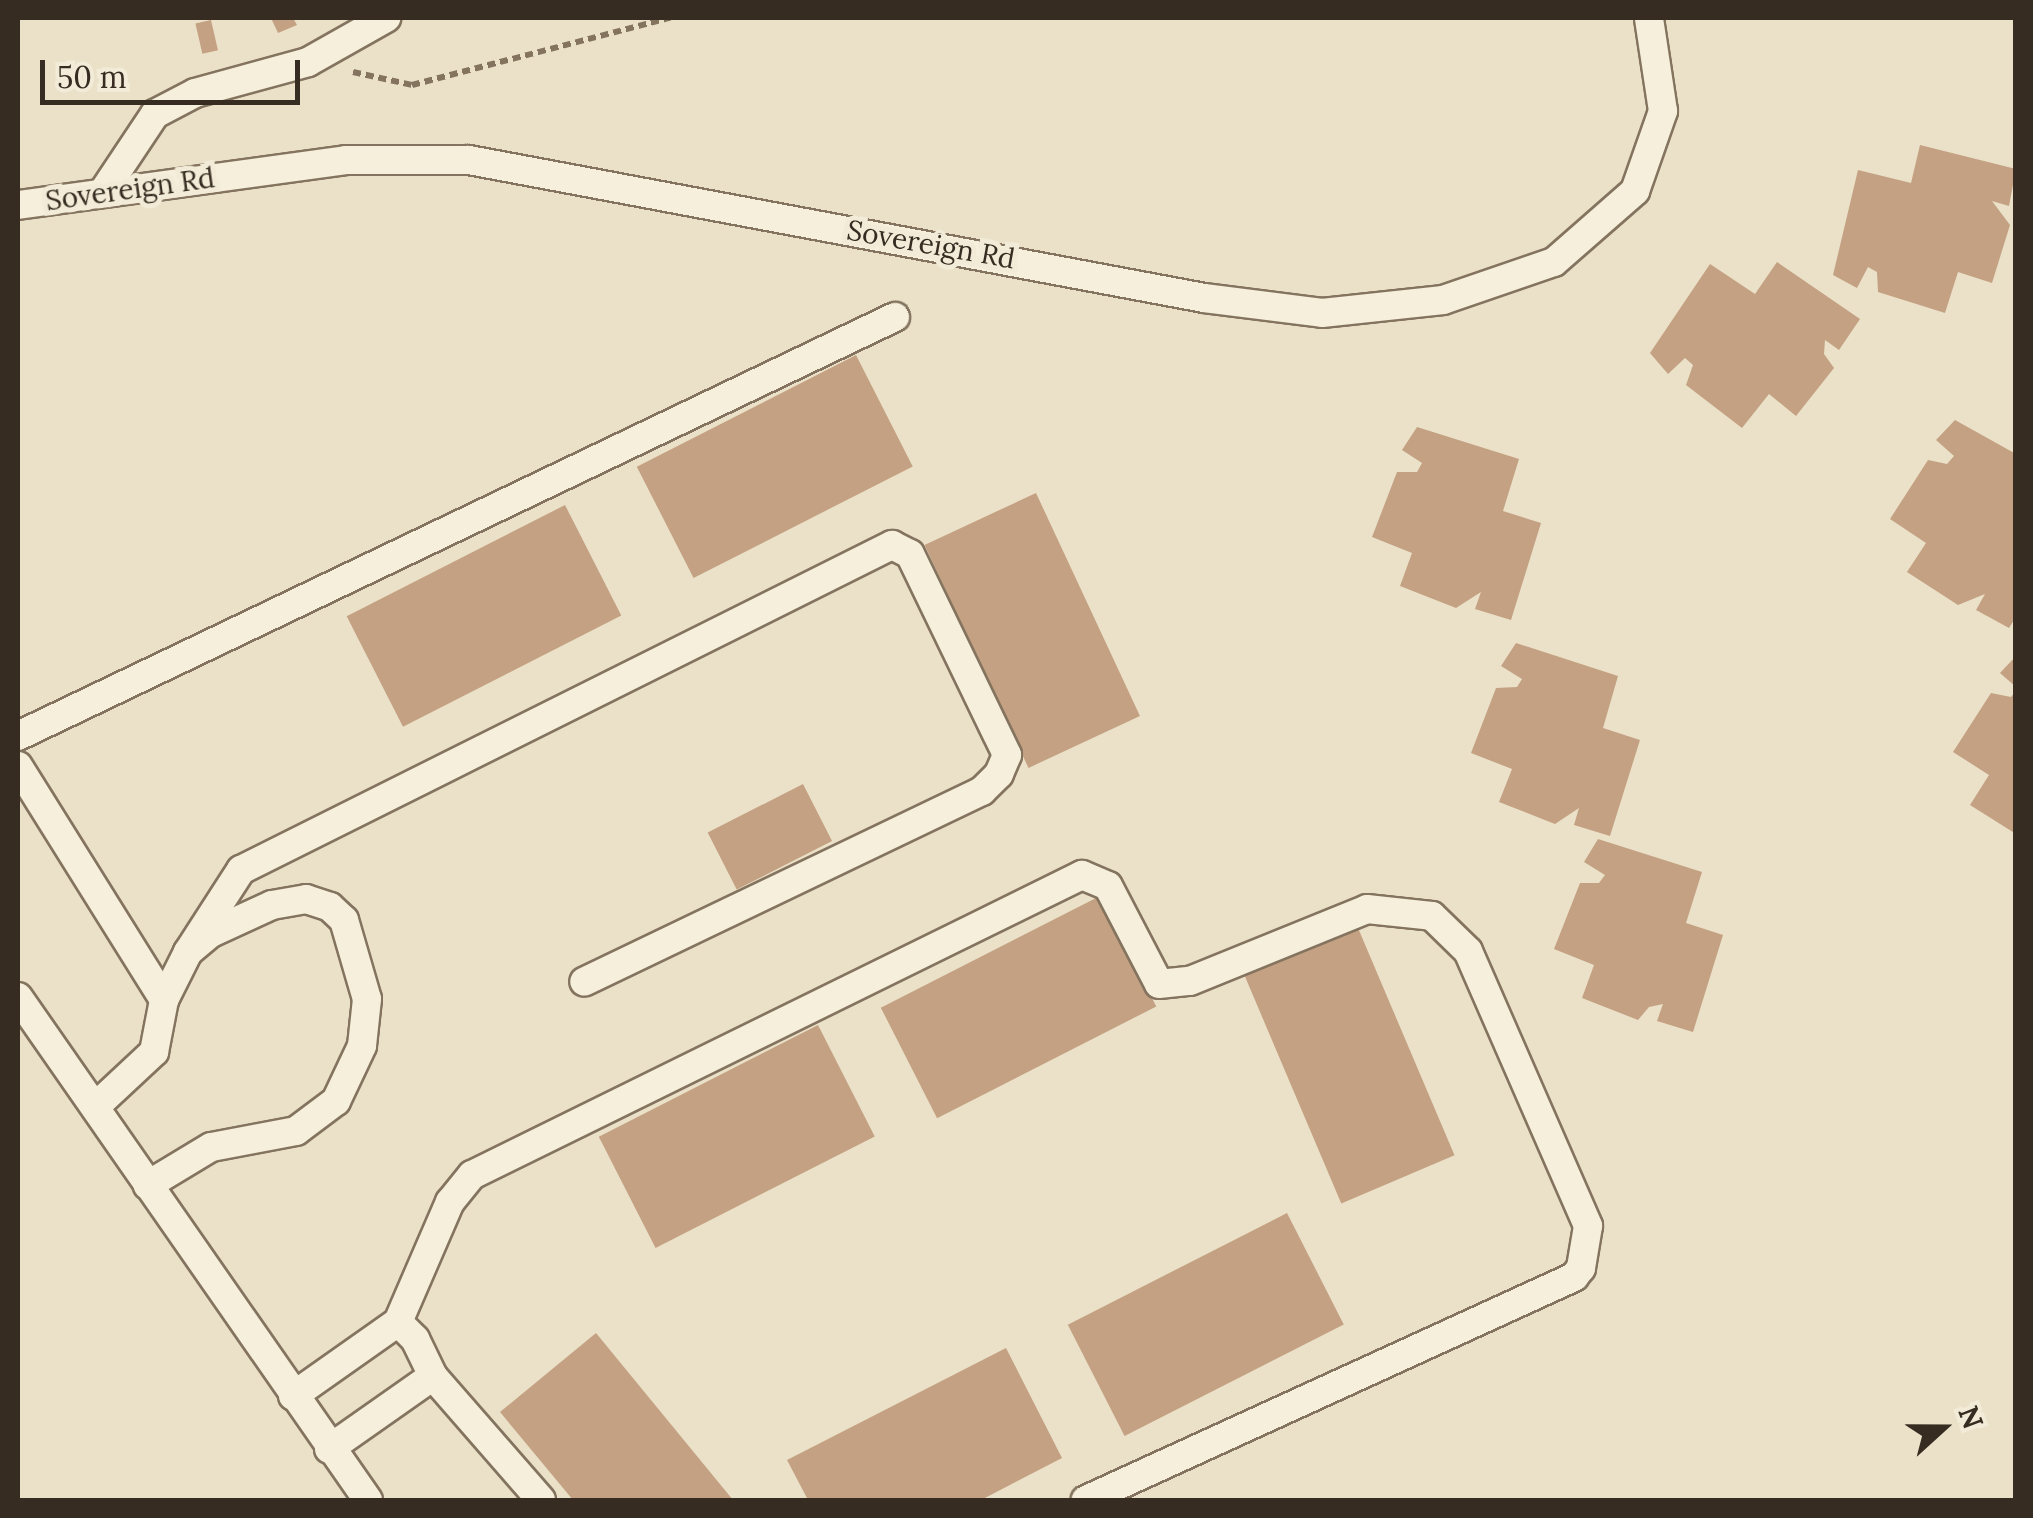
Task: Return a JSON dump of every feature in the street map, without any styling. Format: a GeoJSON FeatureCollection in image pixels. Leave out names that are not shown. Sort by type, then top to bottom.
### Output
{"type":"FeatureCollection","features":[{"type":"Feature","properties":{"kind":"street"},"geometry":{"type":"LineString","coordinates":[[103,192],[155,114],[195,93],[308,62],[386,18]]}},
{"type":"Feature","properties":{"kind":"street","name":"Sovereign Rd"},"geometry":{"type":"LineString","coordinates":[[18,206],[346,160],[468,160],[1204,298],[1322,313],[1443,300],[1554,262],[1636,191],[1663,112],[1649,18]]}},
{"type":"Feature","properties":{"kind":"street"},"geometry":{"type":"LineString","coordinates":[[18,736],[895,317]]}},
{"type":"Feature","properties":{"kind":"street"},"geometry":{"type":"LineString","coordinates":[[95,1107],[154,1052],[164,1000],[188,952],[241,870],[892,546],[910,554],[1007,755],[999,774],[982,791],[584,982]]}},
{"type":"Feature","properties":{"kind":"street"},"geometry":{"type":"LineString","coordinates":[[18,766],[164,1000]]}},
{"type":"Feature","properties":{"kind":"street"},"geometry":{"type":"LineString","coordinates":[[292,1396],[398,1322],[450,1202],[472,1175],[1071,879],[1096,877],[1108,886],[1160,984],[1190,981],[1367,909],[1432,916],[1468,951],[1588,1226],[1581,1268],[1574,1277],[1086,1500]]}},
{"type":"Feature","properties":{"kind":"street"},"geometry":{"type":"LineString","coordinates":[[148,1185],[211,1146],[256,1142],[296,1131],[336,1102],[362,1046],[367,999],[360,960],[344,920],[330,906],[306,900],[239,918],[188,952]]}},
{"type":"Feature","properties":{"kind":"street"},"geometry":{"type":"LineString","coordinates":[[18,997],[368,1500]]}},
{"type":"Feature","properties":{"kind":"street"},"geometry":{"type":"LineString","coordinates":[[398,1322],[416,1339],[433,1376],[540,1500]]}},
{"type":"Feature","properties":{"kind":"street"},"geometry":{"type":"LineString","coordinates":[[329,1449],[433,1376]]}},
{"type":"Feature","properties":{"kind":"path"},"geometry":{"type":"LineString","coordinates":[[308,62],[412,86],[670,18]]}},
{"type":"Feature","properties":{"kind":"building"},"geometry":{"type":"Polygon","coordinates":[[[271,18],[293,18],[297,25],[278,33],[271,18]]]}},
{"type":"Feature","properties":{"kind":"building"},"geometry":{"type":"Polygon","coordinates":[[[211,20],[218,50],[202,54],[195,24],[211,20]]]}},
{"type":"Feature","properties":{"kind":"building"},"geometry":{"type":"Polygon","coordinates":[[[1920,145],[2016,169],[2009,206],[1992,201],[2010,225],[1992,283],[1958,272],[1945,313],[1878,292],[1877,272],[1868,267],[1857,288],[1833,275],[1858,170],[1911,183],[1920,145]]]}},
{"type":"Feature","properties":{"kind":"building"},"geometry":{"type":"Polygon","coordinates":[[[1777,262],[1860,319],[1839,350],[1825,340],[1824,354],[1834,368],[1796,416],[1769,394],[1742,428],[1686,385],[1693,365],[1685,358],[1668,374],[1650,353],[1710,264],[1755,294],[1777,262]]]}},
{"type":"Feature","properties":{"kind":"building"},"geometry":{"type":"Polygon","coordinates":[[[856,355],[913,466],[694,578],[637,467],[856,355]]]}},
{"type":"Feature","properties":{"kind":"building"},"geometry":{"type":"Polygon","coordinates":[[[1955,420],[2016,454],[2016,617],[2009,628],[1976,610],[1985,594],[1958,605],[1907,572],[1926,543],[1890,519],[1928,460],[1947,464],[1954,456],[1936,440],[1955,420]]]}},
{"type":"Feature","properties":{"kind":"building"},"geometry":{"type":"Polygon","coordinates":[[[1417,427],[1519,459],[1503,511],[1541,523],[1511,620],[1475,609],[1481,592],[1456,608],[1400,586],[1412,553],[1372,537],[1397,472],[1417,472],[1422,463],[1402,450],[1417,427]]]}},
{"type":"Feature","properties":{"kind":"building"},"geometry":{"type":"Polygon","coordinates":[[[1036,493],[1140,716],[1028,768],[925,545],[1036,493]]]}},
{"type":"Feature","properties":{"kind":"building"},"geometry":{"type":"Polygon","coordinates":[[[565,505],[621,615],[403,727],[347,616],[565,505]]]}},
{"type":"Feature","properties":{"kind":"building"},"geometry":{"type":"Polygon","coordinates":[[[1516,643],[1618,676],[1603,728],[1640,740],[1610,836],[1574,825],[1579,808],[1555,824],[1499,802],[1512,769],[1471,753],[1496,688],[1517,687],[1522,679],[1501,666],[1516,643]]]}},
{"type":"Feature","properties":{"kind":"building"},"geometry":{"type":"Polygon","coordinates":[[[2016,656],[2016,687],[2000,673],[2016,656]]]}},
{"type":"Feature","properties":{"kind":"building"},"geometry":{"type":"Polygon","coordinates":[[[2016,691],[2016,834],[1970,805],[1989,775],[1953,752],[1991,693],[2011,697],[2016,691]]]}},
{"type":"Feature","properties":{"kind":"building"},"geometry":{"type":"Polygon","coordinates":[[[803,784],[832,841],[737,890],[708,833],[803,784]]]}},
{"type":"Feature","properties":{"kind":"building"},"geometry":{"type":"Polygon","coordinates":[[[1598,839],[1702,872],[1686,923],[1723,935],[1693,1032],[1657,1021],[1663,1004],[1649,1007],[1638,1020],[1582,998],[1594,965],[1554,949],[1580,883],[1599,883],[1605,875],[1584,862],[1598,839]]]}},
{"type":"Feature","properties":{"kind":"building"},"geometry":{"type":"Polygon","coordinates":[[[1100,896],[1156,1006],[937,1118],[881,1008],[1100,896]]]}},
{"type":"Feature","properties":{"kind":"building"},"geometry":{"type":"Polygon","coordinates":[[[1358,928],[1455,1155],[1341,1203],[1245,976],[1358,928]]]}},
{"type":"Feature","properties":{"kind":"building"},"geometry":{"type":"Polygon","coordinates":[[[818,1025],[875,1136],[656,1248],[599,1137],[818,1025]]]}},
{"type":"Feature","properties":{"kind":"building"},"geometry":{"type":"Polygon","coordinates":[[[1287,1213],[1344,1324],[1125,1436],[1068,1325],[1287,1213]]]}},
{"type":"Feature","properties":{"kind":"building"},"geometry":{"type":"Polygon","coordinates":[[[596,1333],[733,1500],[573,1500],[500,1412],[596,1333]]]}},
{"type":"Feature","properties":{"kind":"building"},"geometry":{"type":"Polygon","coordinates":[[[1006,1348],[1062,1458],[981,1500],[808,1500],[787,1460],[1006,1348]]]}}]}
